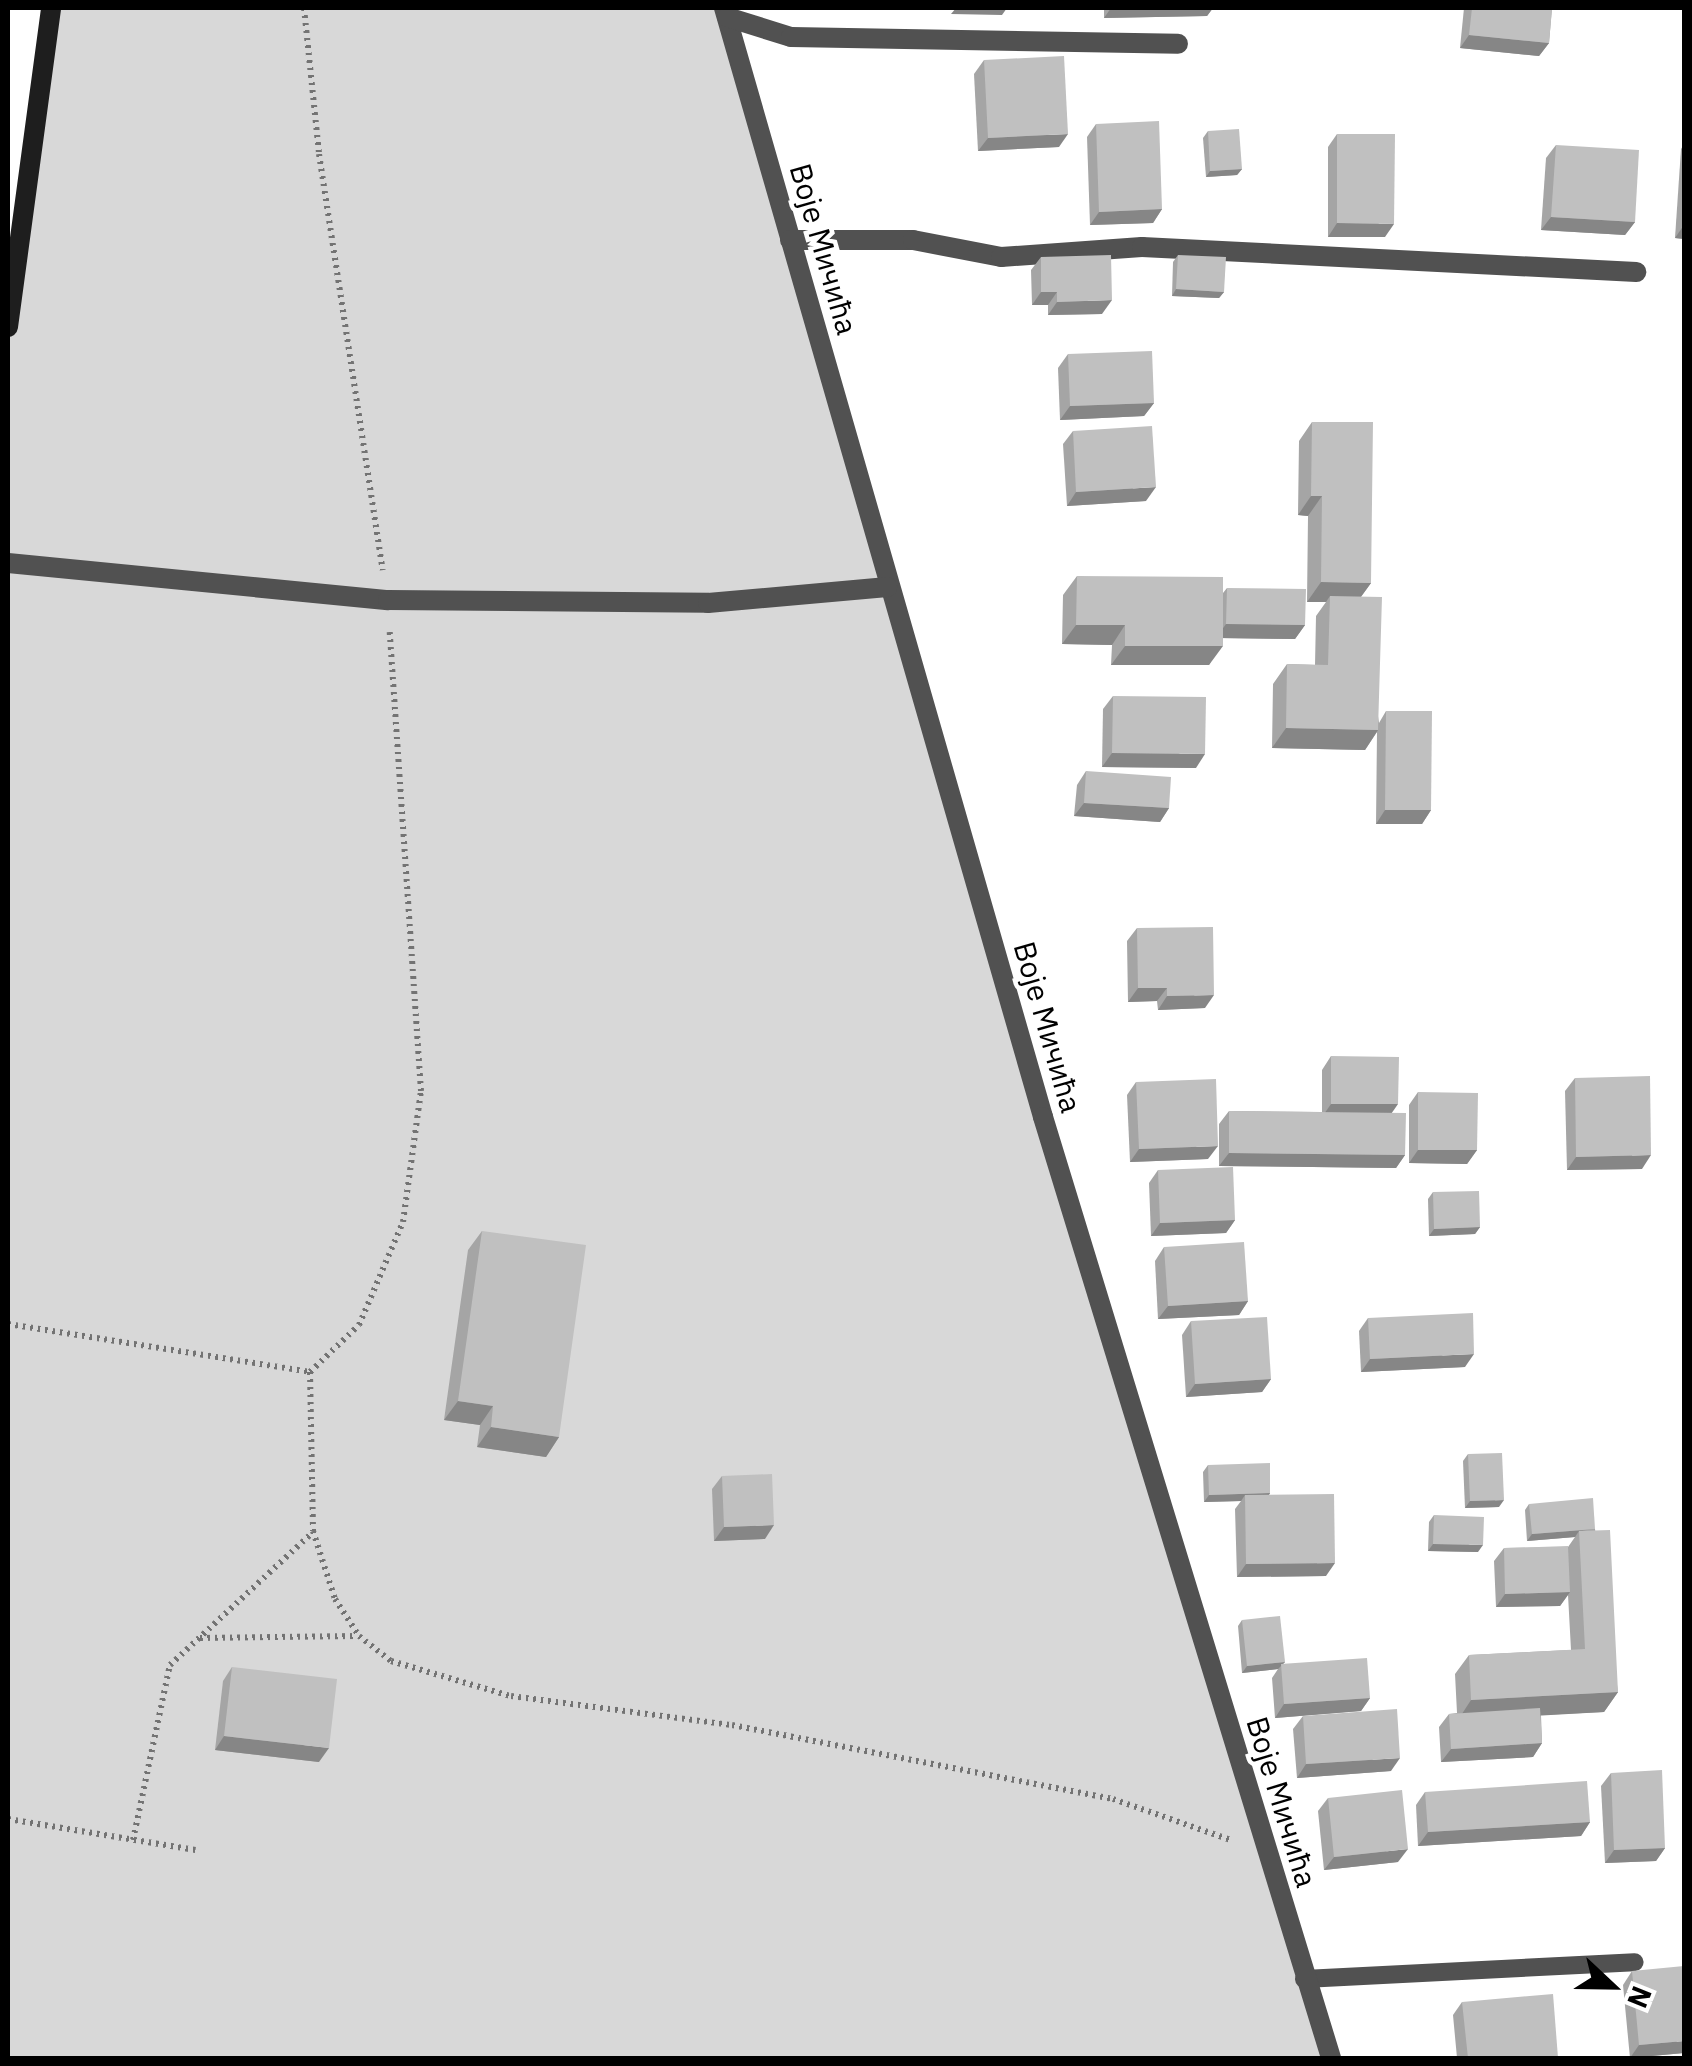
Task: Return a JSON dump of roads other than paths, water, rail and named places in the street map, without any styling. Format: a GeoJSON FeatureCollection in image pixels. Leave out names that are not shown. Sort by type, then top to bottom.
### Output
{"type":"FeatureCollection","features":[{"type":"Feature","properties":{"kind":"street"},"geometry":{"type":"LineString","coordinates":[[8,327],[51,8]]}},
{"type":"Feature","properties":{"kind":"street"},"geometry":{"type":"LineString","coordinates":[[726,12],[791,37],[1178,44]]}},
{"type":"Feature","properties":{"kind":"street","name":"Воје Мичића"},"geometry":{"type":"LineString","coordinates":[[726,12],[887,586],[1304,1979],[1331,2058]]}},
{"type":"Feature","properties":{"kind":"street"},"geometry":{"type":"LineString","coordinates":[[790,240],[913,240],[1001,257],[1142,247],[1636,272]]}},
{"type":"Feature","properties":{"kind":"street"},"geometry":{"type":"LineString","coordinates":[[8,563],[388,600],[708,603],[887,586]]}},
{"type":"Feature","properties":{"kind":"lane"},"geometry":{"type":"LineString","coordinates":[[1304,1979],[1635,1962]]}}]}
